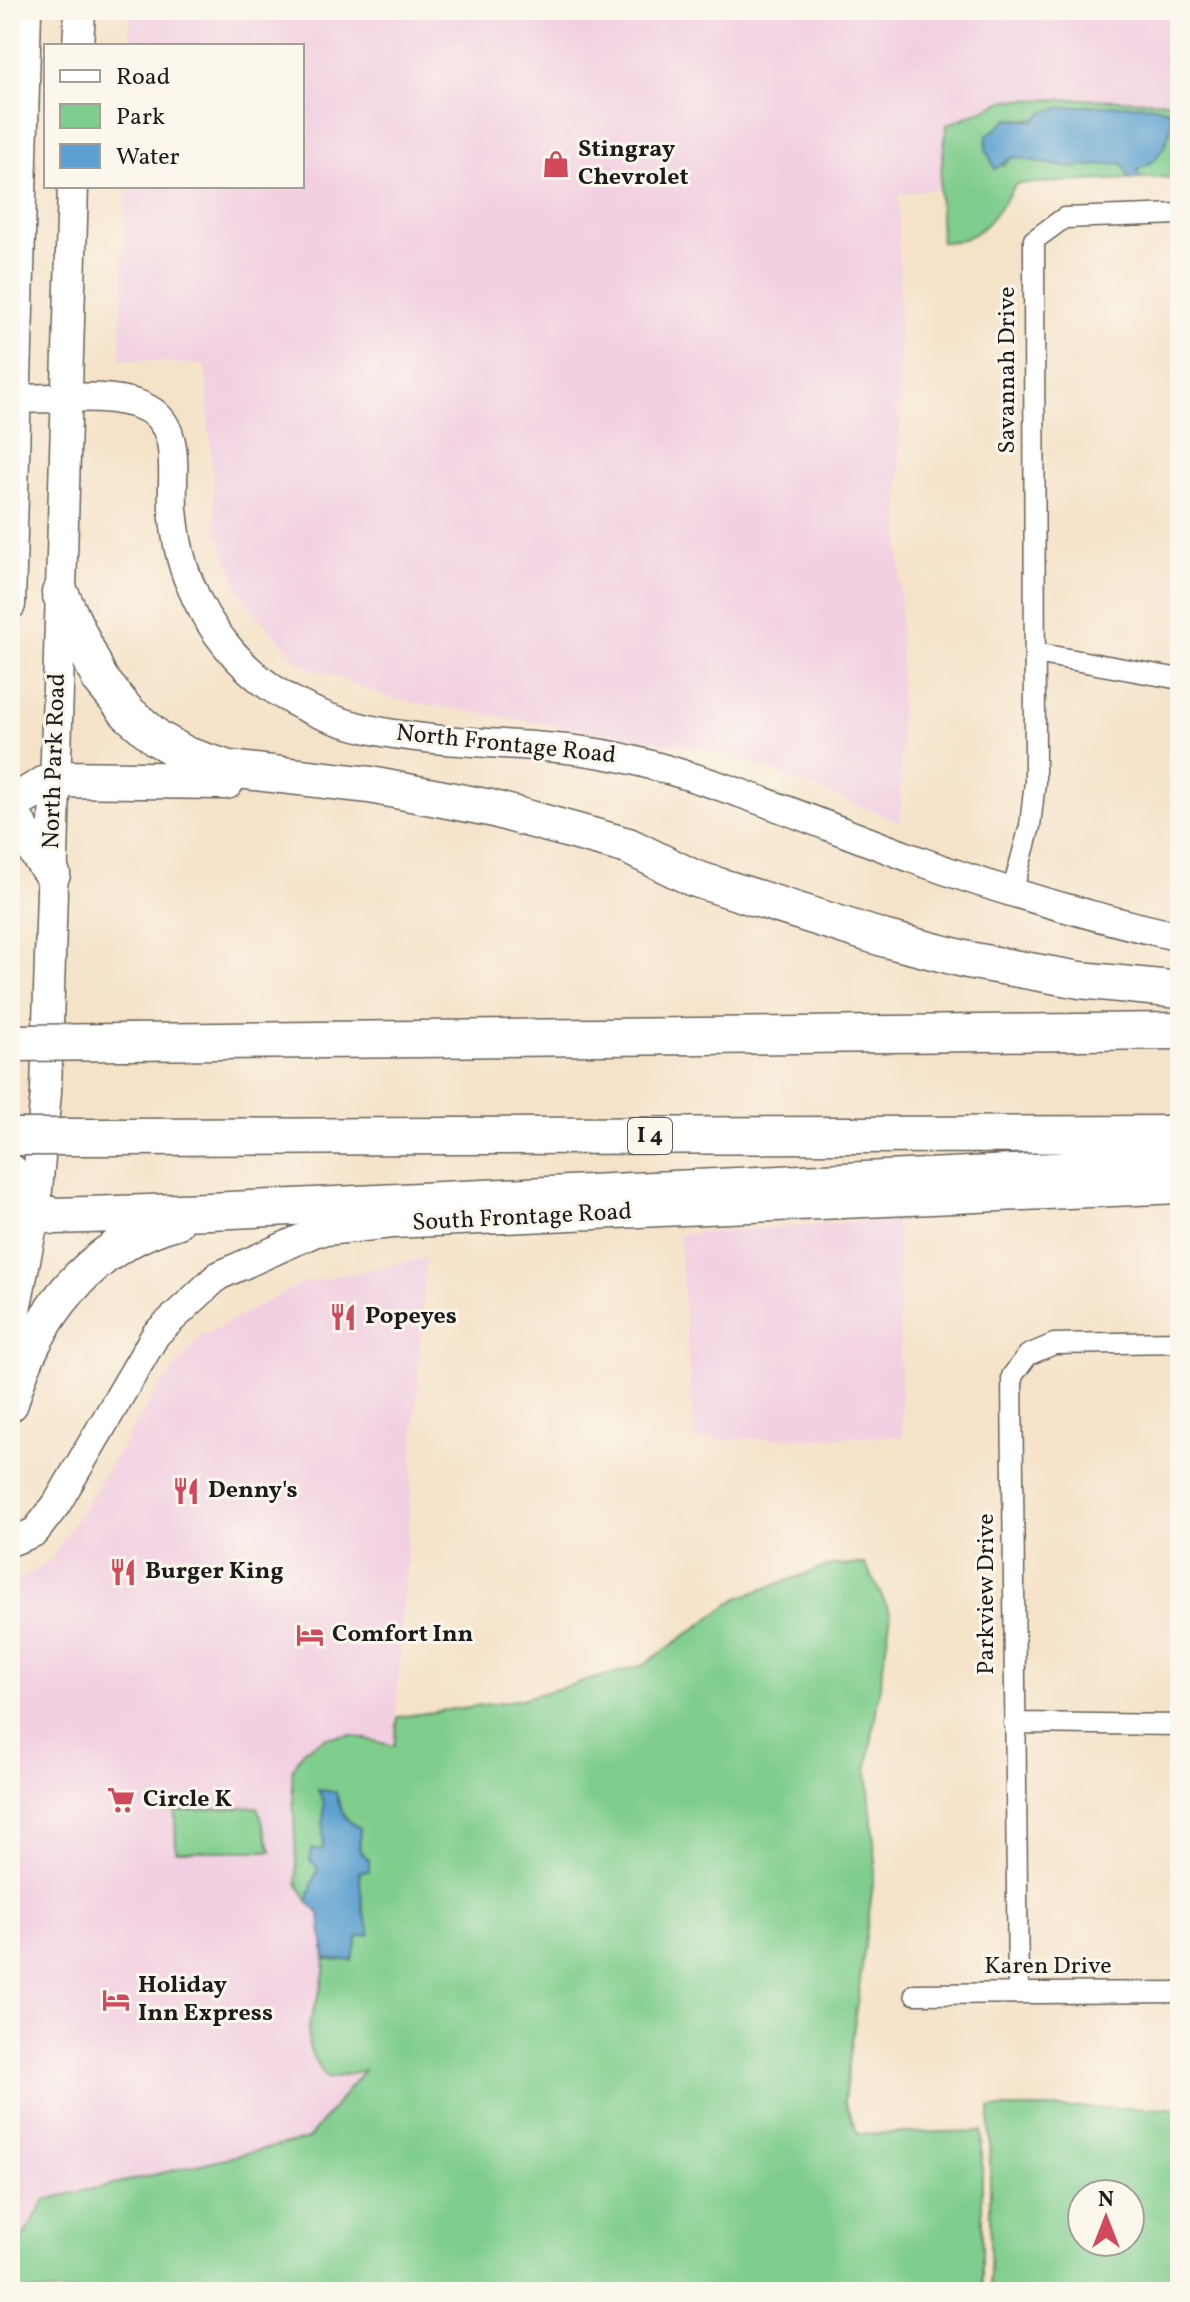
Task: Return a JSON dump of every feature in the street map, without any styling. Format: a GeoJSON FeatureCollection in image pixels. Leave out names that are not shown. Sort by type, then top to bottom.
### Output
{"type":"FeatureCollection","features":[{"type":"Feature","properties":{"kind":"highway"},"geometry":{"type":"LineString","coordinates":[[60,593],[100,679],[128,713],[157,738],[186,755],[229,769],[370,785],[490,808],[628,846],[693,878],[872,934],[968,960],[1080,980],[1180,990]]}},
{"type":"Feature","properties":{"kind":"highway"},"geometry":{"type":"LineString","coordinates":[[10,805],[54,779],[205,779],[355,793],[491,818],[674,868]]}},
{"type":"Feature","properties":{"kind":"highway"},"geometry":{"type":"LineString","coordinates":[[10,813],[52,874]]}},
{"type":"Feature","properties":{"kind":"highway"},"geometry":{"type":"LineString","coordinates":[[10,1043],[1180,1031]]}},
{"type":"Feature","properties":{"kind":"highway","name":"I 4"},"geometry":{"type":"LineString","coordinates":[[10,1137],[1180,1134]]}},
{"type":"Feature","properties":{"kind":"highway"},"geometry":{"type":"LineString","coordinates":[[10,1172],[23,1211],[55,1216],[1180,1165]]}},
{"type":"Feature","properties":{"kind":"highway"},"geometry":{"type":"LineString","coordinates":[[10,1403],[19,1369],[43,1321],[79,1277],[129,1240],[162,1225],[210,1211]]}},
{"type":"Feature","properties":{"kind":"main road"},"geometry":{"type":"LineString","coordinates":[[10,605],[12,399],[26,10]]}},
{"type":"Feature","properties":{"kind":"main road"},"geometry":{"type":"LineString","coordinates":[[78,44],[80,10]]}},
{"type":"Feature","properties":{"kind":"main road","name":"North Park Road"},"geometry":{"type":"LineString","coordinates":[[10,1334],[23,1211],[46,1092],[73,188]]}},
{"type":"Feature","properties":{"kind":"street","name":"Savannah Drive"},"geometry":{"type":"LineString","coordinates":[[1035,653],[1034,240],[1064,218],[1180,214]]}},
{"type":"Feature","properties":{"kind":"street","name":"North Frontage Road"},"geometry":{"type":"LineString","coordinates":[[12,399],[129,402],[158,416],[172,447],[176,532],[190,584],[205,614],[238,659],[279,694],[301,707],[361,729],[567,748],[630,759],[734,790],[1012,893],[1180,937]]}},
{"type":"Feature","properties":{"kind":"street"},"geometry":{"type":"LineString","coordinates":[[1012,893],[1030,826],[1035,782],[1035,653],[1180,679]]}},
{"type":"Feature","properties":{"kind":"street","name":"South Frontage Road"},"geometry":{"type":"LineString","coordinates":[[10,1542],[35,1532],[56,1505],[156,1334],[218,1276],[316,1232],[392,1224],[1180,1189]]}},
{"type":"Feature","properties":{"kind":"street","name":"Parkview Drive"},"geometry":{"type":"LineString","coordinates":[[1018,1993],[1012,1376],[1028,1355],[1054,1344],[1180,1342]]}},
{"type":"Feature","properties":{"kind":"street"},"geometry":{"type":"LineString","coordinates":[[1014,1723],[1180,1725]]}},
{"type":"Feature","properties":{"kind":"street","name":"Karen Drive"},"geometry":{"type":"LineString","coordinates":[[915,1994],[1180,1992]]}},
{"type":"Feature","properties":{"kind":"shaded area"},"geometry":{"type":"Polygon","coordinates":[[[130,10],[1177,10],[1178,102],[1006,100],[947,125],[939,188],[899,194],[901,822],[722,752],[397,700],[301,664],[244,600],[216,531],[205,365],[120,359],[126,188],[304,188],[304,44],[129,44],[130,10]]]}},
{"type":"Feature","properties":{"kind":"shaded area"},"geometry":{"type":"Polygon","coordinates":[[[897,1219],[902,1436],[694,1440],[679,1234],[897,1219]]]}},
{"type":"Feature","properties":{"kind":"shaded area"},"geometry":{"type":"Polygon","coordinates":[[[426,1258],[394,1746],[304,1750],[292,1770],[297,1883],[320,1915],[324,1941],[325,1972],[310,2016],[345,2075],[365,2069],[308,2139],[206,2165],[11,2258],[14,2292],[10,2292],[10,1586],[49,1562],[157,1390],[200,1337],[303,1283],[426,1258]],[[257,1807],[176,1811],[176,1851],[270,1851],[257,1807]]]}},
{"type":"Feature","properties":{"kind":"green space"},"geometry":{"type":"Polygon","coordinates":[[[1006,100],[1180,102],[1180,177],[1140,178],[1136,170],[1167,139],[1173,113],[1152,107],[1131,106],[1009,119],[987,136],[1003,166],[1013,157],[1031,158],[1044,164],[1122,163],[1129,179],[1016,184],[994,216],[977,232],[966,238],[941,242],[939,188],[947,125],[1006,100]]]}},
{"type":"Feature","properties":{"kind":"green space"},"geometry":{"type":"Polygon","coordinates":[[[865,1564],[891,1614],[867,1771],[876,1862],[844,2101],[858,2134],[982,2131],[982,2292],[14,2292],[11,2258],[45,2200],[308,2139],[364,2070],[328,2079],[309,2047],[310,2020],[323,1977],[325,1958],[339,1961],[358,1936],[370,1934],[361,1895],[360,1828],[343,1814],[336,1792],[324,1804],[323,1850],[312,1849],[318,1868],[307,1900],[297,1883],[292,1770],[304,1750],[327,1737],[351,1735],[394,1746],[398,1717],[517,1700],[644,1665],[738,1598],[831,1565],[865,1564]]]}},
{"type":"Feature","properties":{"kind":"green space"},"geometry":{"type":"Polygon","coordinates":[[[258,1807],[271,1851],[176,1851],[175,1811],[258,1807]]]}},
{"type":"Feature","properties":{"kind":"green space"},"geometry":{"type":"Polygon","coordinates":[[[990,2108],[1180,2108],[1180,2292],[990,2292],[990,2108]]]}},
{"type":"Feature","properties":{"kind":"water"},"geometry":{"type":"Polygon","coordinates":[[[1155,106],[1173,112],[1164,147],[1153,161],[1137,170],[1140,178],[1129,179],[1122,163],[1070,168],[1013,157],[995,169],[986,149],[987,136],[1009,119],[1035,121],[1050,110],[1155,106]]]}},
{"type":"Feature","properties":{"kind":"water"},"geometry":{"type":"Polygon","coordinates":[[[318,1790],[336,1792],[343,1814],[360,1828],[359,1849],[369,1860],[369,1871],[359,1871],[363,1912],[371,1934],[358,1937],[352,1961],[325,1958],[320,1915],[307,1900],[318,1868],[310,1860],[312,1849],[323,1849],[324,1804],[318,1790]]]}},
{"type":"Feature","properties":{"kind":"place","name":"Stingray Chevrolet"},"geometry":{"type":"Point","coordinates":[556,164]}},
{"type":"Feature","properties":{"kind":"place","name":"Popeyes"},"geometry":{"type":"Point","coordinates":[343,1317]}},
{"type":"Feature","properties":{"kind":"place","name":"Denny's"},"geometry":{"type":"Point","coordinates":[186,1491]}},
{"type":"Feature","properties":{"kind":"place","name":"Burger King"},"geometry":{"type":"Point","coordinates":[123,1572]}},
{"type":"Feature","properties":{"kind":"place","name":"Comfort Inn"},"geometry":{"type":"Point","coordinates":[310,1635]}},
{"type":"Feature","properties":{"kind":"place","name":"Circle K"},"geometry":{"type":"Point","coordinates":[121,1800]}},
{"type":"Feature","properties":{"kind":"place","name":"Holiday Inn Express"},"geometry":{"type":"Point","coordinates":[116,2000]}}]}
